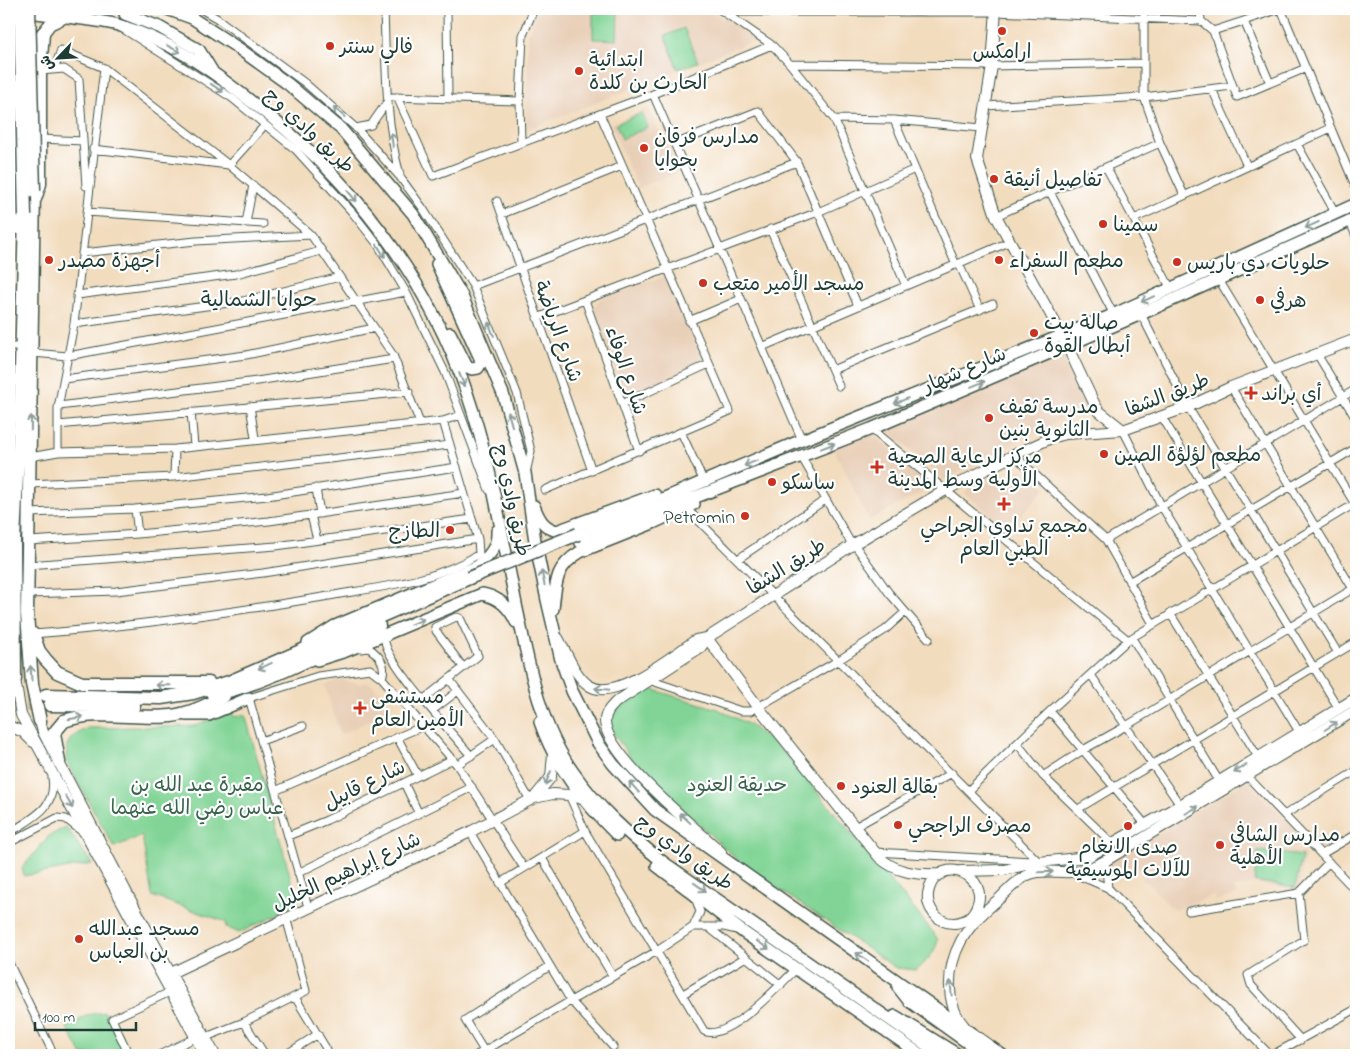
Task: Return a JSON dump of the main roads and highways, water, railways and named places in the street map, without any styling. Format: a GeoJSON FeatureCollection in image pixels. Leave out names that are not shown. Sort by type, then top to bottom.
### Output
{"type":"FeatureCollection","features":[{"type":"Feature","properties":{"kind":"highway"},"geometry":{"type":"LineString","coordinates":[[17,217],[20,9]]}},
{"type":"Feature","properties":{"kind":"highway"},"geometry":{"type":"LineString","coordinates":[[29,9],[34,197],[21,349],[15,378],[14,434],[19,458],[30,484],[27,613],[32,684],[40,721]]}},
{"type":"Feature","properties":{"kind":"highway"},"geometry":{"type":"LineString","coordinates":[[11,31],[13,177],[22,292],[19,458],[13,486],[11,542],[15,679]]}},
{"type":"Feature","properties":{"kind":"highway"},"geometry":{"type":"LineString","coordinates":[[34,197],[40,184],[40,71],[43,33]]}},
{"type":"Feature","properties":{"kind":"highway"},"geometry":{"type":"LineString","coordinates":[[55,766],[54,733],[64,721],[98,715],[172,716],[202,708],[232,686],[289,655],[650,510]]}},
{"type":"Feature","properties":{"kind":"highway"},"geometry":{"type":"LineString","coordinates":[[48,700],[161,698],[232,686],[306,661],[471,582]]}},
{"type":"Feature","properties":{"kind":"highway"},"geometry":{"type":"LineString","coordinates":[[27,613],[39,651],[46,660],[57,672],[82,683],[232,686]]}},
{"type":"Feature","properties":{"kind":"highway"},"geometry":{"type":"LineString","coordinates":[[9,663],[14,649]]}},
{"type":"Feature","properties":{"kind":"main road"},"geometry":{"type":"LineString","coordinates":[[124,9],[124,14],[160,27],[199,50],[215,76]]}},
{"type":"Feature","properties":{"kind":"main road","name":"طريق وادي وج"},"geometry":{"type":"LineString","coordinates":[[167,9],[192,18],[238,48],[288,84],[341,129],[413,214],[461,294],[503,394],[526,480],[535,541],[561,660],[572,691],[598,743],[613,764],[655,810],[1002,1055]]}},
{"type":"Feature","properties":{"kind":"main road","name":"طريق وادي وج"},"geometry":{"type":"LineString","coordinates":[[9,11],[117,24],[162,43],[215,76],[287,128],[340,181],[381,231],[418,286],[443,334],[467,393],[496,506],[527,664],[541,708],[571,770],[622,830],[663,862],[942,1055]]}},
{"type":"Feature","properties":{"kind":"main road"},"geometry":{"type":"LineString","coordinates":[[43,33],[50,24],[65,17]]}},
{"type":"Feature","properties":{"kind":"main road","name":"شارع شهار"},"geometry":{"type":"LineString","coordinates":[[650,510],[742,478],[871,429],[1065,341],[1114,315],[1356,204]]}},
{"type":"Feature","properties":{"kind":"main road","name":"شارع شهار"},"geometry":{"type":"LineString","coordinates":[[650,510],[704,482],[802,440],[1141,314],[1353,220]]}},
{"type":"Feature","properties":{"kind":"main road"},"geometry":{"type":"LineString","coordinates":[[401,260],[423,280],[467,367],[472,369],[478,368],[481,364],[480,358],[443,279],[427,237]]}},
{"type":"Feature","properties":{"kind":"main road"},"geometry":{"type":"LineString","coordinates":[[552,621],[556,578],[570,558],[580,552],[686,508],[742,478]]}},
{"type":"Feature","properties":{"kind":"main road"},"geometry":{"type":"LineString","coordinates":[[526,480],[539,518],[547,528],[557,531],[695,480],[704,482]]}},
{"type":"Feature","properties":{"kind":"main road"},"geometry":{"type":"LineString","coordinates":[[289,655],[335,626],[478,566],[489,556],[498,539],[496,506]]}},
{"type":"Feature","properties":{"kind":"main road"},"geometry":{"type":"LineString","coordinates":[[306,661],[320,660],[346,652],[482,594],[494,596],[503,603],[513,614],[523,636]]}},
{"type":"Feature","properties":{"kind":"main road"},"geometry":{"type":"LineString","coordinates":[[527,664],[535,708],[553,754],[582,799],[621,839],[743,932],[921,1055]]}},
{"type":"Feature","properties":{"kind":"main road"},"geometry":{"type":"LineString","coordinates":[[172,716],[208,715],[248,698]]}},
{"type":"Feature","properties":{"kind":"main road"},"geometry":{"type":"LineString","coordinates":[[886,973],[909,1001],[985,1055]]}},
{"type":"Feature","properties":{"kind":"main road"},"geometry":{"type":"LineString","coordinates":[[868,1003],[907,1021],[958,1055]]}},
{"type":"Feature","properties":{"kind":"tunnel"},"geometry":{"type":"LineString","coordinates":[[9,692],[43,695]]}},
{"type":"Feature","properties":{"kind":"tunnel"},"geometry":{"type":"LineString","coordinates":[[9,705],[50,705]]}},
{"type":"Feature","properties":{"kind":"place","name":"ارامكس"},"geometry":{"type":"Point","coordinates":[1002,31]}},
{"type":"Feature","properties":{"kind":"place","name":"فالي سنتر"},"geometry":{"type":"Point","coordinates":[330,46]}},
{"type":"Feature","properties":{"kind":"place","name":"ابتدائية الحارث بن كلدة"},"geometry":{"type":"Point","coordinates":[579,71]}},
{"type":"Feature","properties":{"kind":"place","name":"مدارس فرقان بحوايا"},"geometry":{"type":"Point","coordinates":[644,148]}},
{"type":"Feature","properties":{"kind":"place","name":"تفاصيل أنيقة"},"geometry":{"type":"Point","coordinates":[994,179]}},
{"type":"Feature","properties":{"kind":"place","name":"سمينا"},"geometry":{"type":"Point","coordinates":[1103,224]}},
{"type":"Feature","properties":{"kind":"place","name":"أجهزة مصدر"},"geometry":{"type":"Point","coordinates":[49,260]}},
{"type":"Feature","properties":{"kind":"place","name":"مطعم السفراء"},"geometry":{"type":"Point","coordinates":[999,260]}},
{"type":"Feature","properties":{"kind":"place","name":"حلويات دي باريس"},"geometry":{"type":"Point","coordinates":[1177,262]}},
{"type":"Feature","properties":{"kind":"place","name":"مسجد الأمير متعب"},"geometry":{"type":"Point","coordinates":[703,283]}},
{"type":"Feature","properties":{"kind":"place","name":"هرفي"},"geometry":{"type":"Point","coordinates":[1260,300]}},
{"type":"Feature","properties":{"kind":"place","name":"صالة بيت أبطال القوة"},"geometry":{"type":"Point","coordinates":[1034,333]}},
{"type":"Feature","properties":{"kind":"place","name":"أي براند"},"geometry":{"type":"Point","coordinates":[1251,393]}},
{"type":"Feature","properties":{"kind":"place","name":"مدرسة ثقيف الثانوية بنين"},"geometry":{"type":"Point","coordinates":[989,418]}},
{"type":"Feature","properties":{"kind":"place","name":"مطعم لؤلؤة الصين"},"geometry":{"type":"Point","coordinates":[1104,454]}},
{"type":"Feature","properties":{"kind":"place","name":"مركز الرعاية الصحية الأولية وسط المدينة"},"geometry":{"type":"Point","coordinates":[877,467]}},
{"type":"Feature","properties":{"kind":"place","name":"ساسكو"},"geometry":{"type":"Point","coordinates":[772,482]}},
{"type":"Feature","properties":{"kind":"place","name":"مجمع تداوي الجراحي الطبي العام"},"geometry":{"type":"Point","coordinates":[1004,504]}},
{"type":"Feature","properties":{"kind":"place","name":"Petromin"},"geometry":{"type":"Point","coordinates":[745,516]}},
{"type":"Feature","properties":{"kind":"place","name":"الطازج"},"geometry":{"type":"Point","coordinates":[450,530]}},
{"type":"Feature","properties":{"kind":"place","name":"مستشفى الأمين العام"},"geometry":{"type":"Point","coordinates":[360,708]}},
{"type":"Feature","properties":{"kind":"place","name":"بقالة العنود"},"geometry":{"type":"Point","coordinates":[841,786]}},
{"type":"Feature","properties":{"kind":"place","name":"مصرف الراجحي"},"geometry":{"type":"Point","coordinates":[898,825]}},
{"type":"Feature","properties":{"kind":"place","name":"صدى الانغام للآلات الموسيقية"},"geometry":{"type":"Point","coordinates":[1128,826]}},
{"type":"Feature","properties":{"kind":"place","name":"مدارس الشافي الأهلية"},"geometry":{"type":"Point","coordinates":[1220,845]}},
{"type":"Feature","properties":{"kind":"place","name":"مسجد عبدالله بن العباس"},"geometry":{"type":"Point","coordinates":[79,939]}},
{"type":"Feature","properties":{"kind":"district","name":"حوايا الشمالية"},"geometry":{"type":"Point","coordinates":[259,299]}},
{"type":"Feature","properties":{"kind":"park label","name":"حديقة العنود"},"geometry":{"type":"Point","coordinates":[737,784]}},
{"type":"Feature","properties":{"kind":"park label","name":"مقبرة عبد الله بن عباس رضي الله عنهما"},"geometry":{"type":"Point","coordinates":[197,796]}}]}
